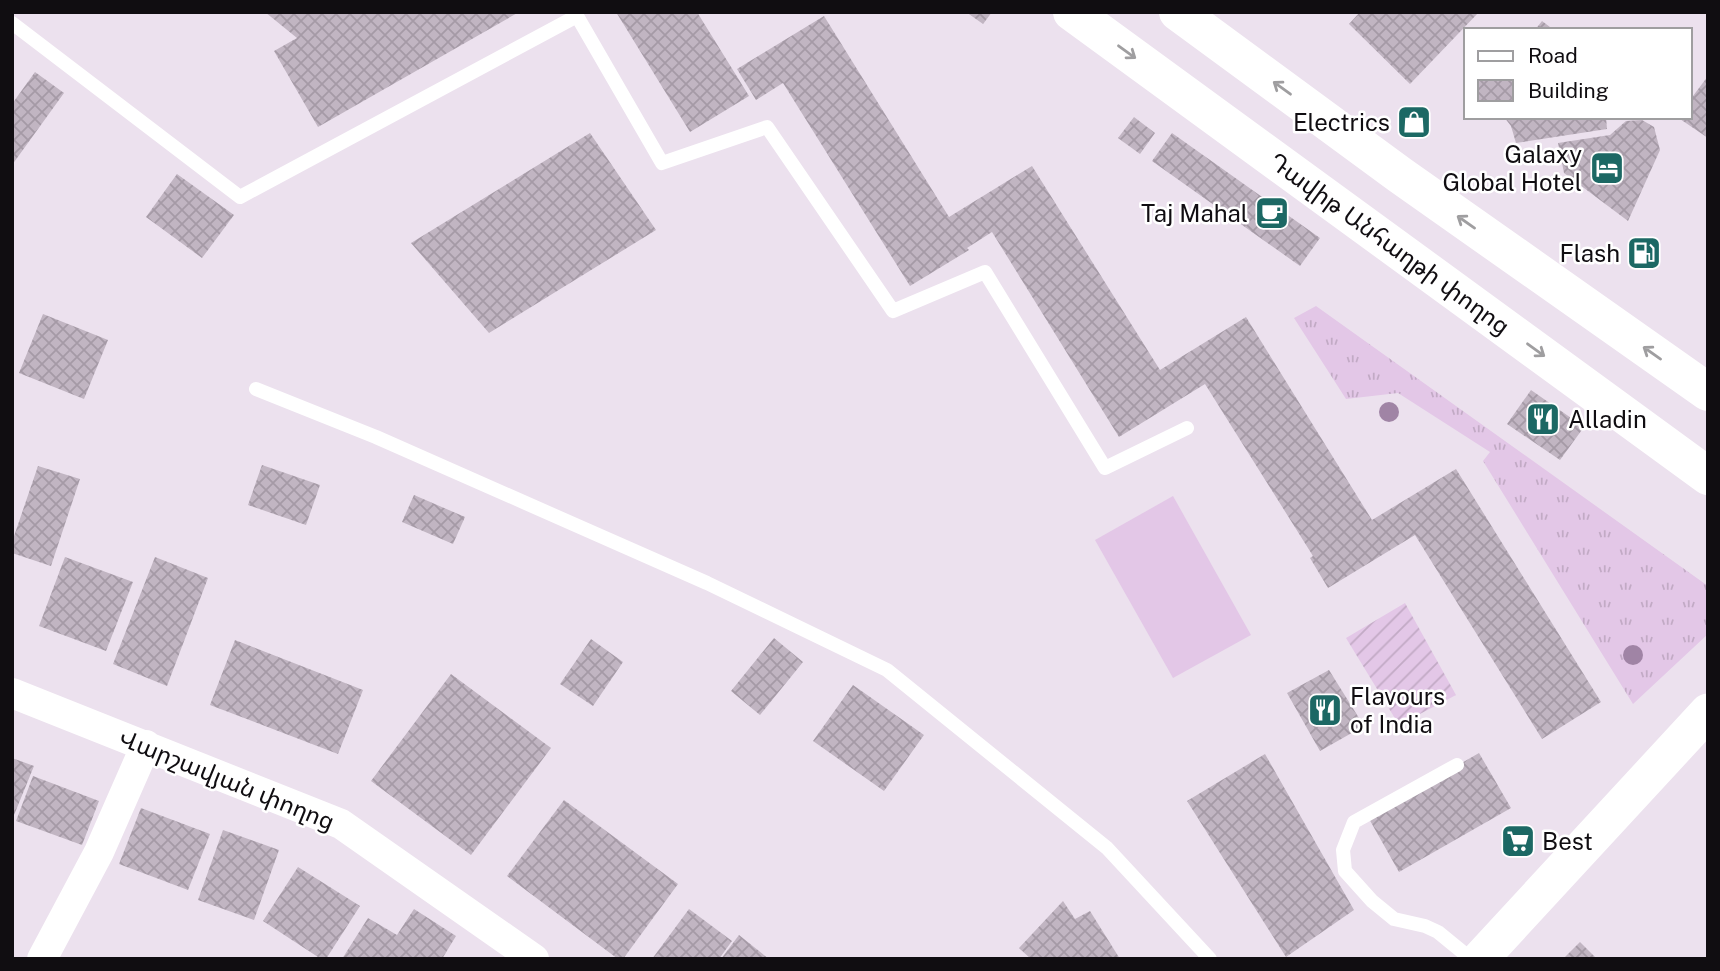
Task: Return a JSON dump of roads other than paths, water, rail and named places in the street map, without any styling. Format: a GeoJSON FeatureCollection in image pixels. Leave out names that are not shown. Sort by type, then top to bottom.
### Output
{"type":"FeatureCollection","features":[{"type":"Feature","properties":{"kind":"main road","name":"Դավիթ Անհաղթի փողոց"},"geometry":{"type":"LineString","coordinates":[[1072,12],[1708,476]]}},
{"type":"Feature","properties":{"kind":"main road"},"geometry":{"type":"LineString","coordinates":[[1178,12],[1400,175],[1708,392]]}},
{"type":"Feature","properties":{"kind":"street","name":"Վարշավյան փողոց"},"geometry":{"type":"LineString","coordinates":[[12,693],[341,824],[534,959]]}},
{"type":"Feature","properties":{"kind":"street"},"geometry":{"type":"LineString","coordinates":[[1480,959],[1708,712]]}},
{"type":"Feature","properties":{"kind":"street"},"geometry":{"type":"LineString","coordinates":[[1497,959],[1708,740]]}},
{"type":"Feature","properties":{"kind":"street"},"geometry":{"type":"LineString","coordinates":[[42,959],[99,852],[146,745]]}},
{"type":"Feature","properties":{"kind":"lane"},"geometry":{"type":"LineString","coordinates":[[12,23],[240,197],[577,16],[662,163],[767,127],[892,311],[985,272],[1105,468],[1187,428]]}},
{"type":"Feature","properties":{"kind":"lane"},"geometry":{"type":"LineString","coordinates":[[256,388],[376,437],[707,583],[887,670],[1107,848],[1210,959]]}},
{"type":"Feature","properties":{"kind":"lane"},"geometry":{"type":"LineString","coordinates":[[1457,765],[1354,822],[1343,850],[1345,871],[1372,901],[1394,919],[1438,932],[1471,959]]}},
{"type":"Feature","properties":{"kind":"place","name":"Electrics"},"geometry":{"type":"Point","coordinates":[1414,122]}},
{"type":"Feature","properties":{"kind":"place","name":"Galaxy Global Hotel"},"geometry":{"type":"Point","coordinates":[1607,168]}},
{"type":"Feature","properties":{"kind":"place","name":"Taj Mahal"},"geometry":{"type":"Point","coordinates":[1272,213]}},
{"type":"Feature","properties":{"kind":"place","name":"Flash"},"geometry":{"type":"Point","coordinates":[1644,253]}},
{"type":"Feature","properties":{"kind":"place","name":"Alladin"},"geometry":{"type":"Point","coordinates":[1543,419]}},
{"type":"Feature","properties":{"kind":"place","name":"Flavours of India"},"geometry":{"type":"Point","coordinates":[1325,710]}},
{"type":"Feature","properties":{"kind":"place","name":"Best"},"geometry":{"type":"Point","coordinates":[1518,841]}}]}
